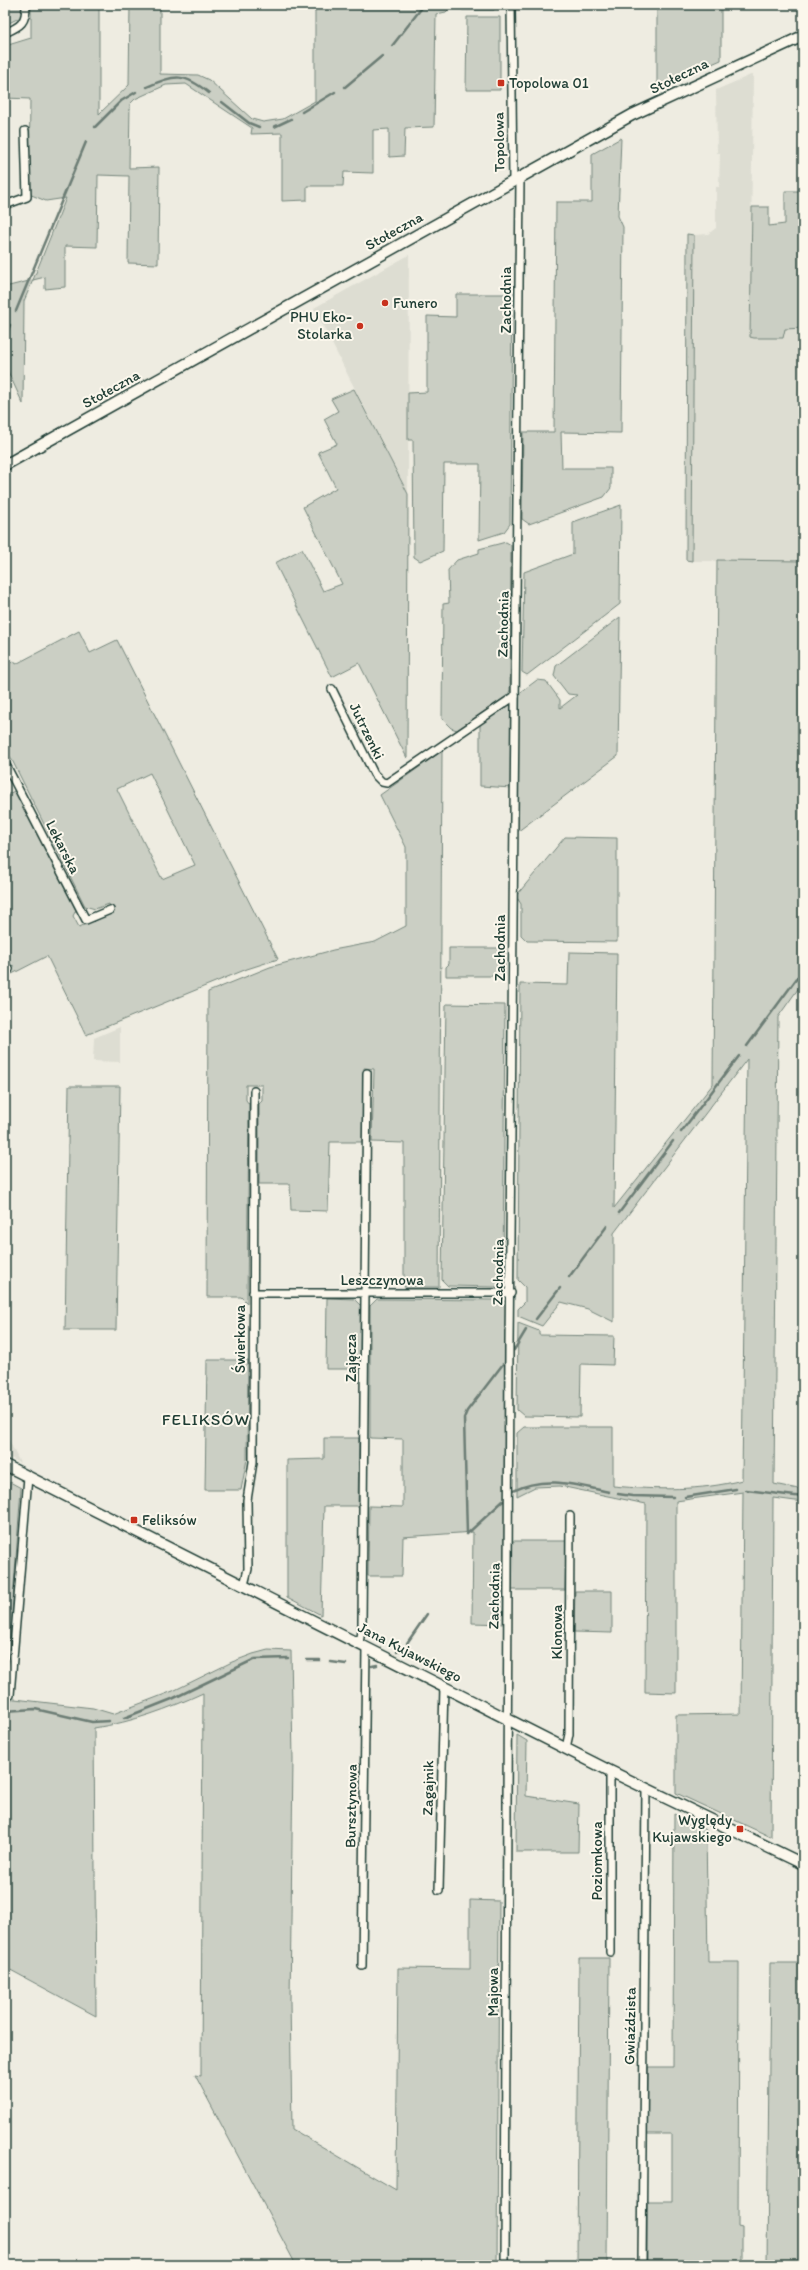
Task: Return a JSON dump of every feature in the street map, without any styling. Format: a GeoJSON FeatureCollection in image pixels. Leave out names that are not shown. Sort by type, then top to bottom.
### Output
{"type":"FeatureCollection","features":[{"type":"Feature","properties":{"kind":"main road","name":"Stołeczna"},"geometry":{"type":"LineString","coordinates":[[5,465],[668,97],[803,36]]}},
{"type":"Feature","properties":{"kind":"main road","name":"Jana Kujawskiego"},"geometry":{"type":"LineString","coordinates":[[5,1465],[610,1771],[803,1864]]}},
{"type":"Feature","properties":{"kind":"street"},"geometry":{"type":"LineString","coordinates":[[5,33],[22,25],[26,15],[26,5]]}},
{"type":"Feature","properties":{"kind":"street","name":"Topolowa"},"geometry":{"type":"LineString","coordinates":[[511,5],[516,180]]}},
{"type":"Feature","properties":{"kind":"street"},"geometry":{"type":"LineString","coordinates":[[5,205],[27,197],[25,130]]}},
{"type":"Feature","properties":{"kind":"street","name":"Zachodnia"},"geometry":{"type":"LineString","coordinates":[[507,1718],[515,696],[516,180]]}},
{"type":"Feature","properties":{"kind":"street","name":"Jutrzenki"},"geometry":{"type":"LineString","coordinates":[[332,689],[374,774],[382,782],[386,783],[515,696]]}},
{"type":"Feature","properties":{"kind":"street","name":"Lekarska"},"geometry":{"type":"LineString","coordinates":[[5,763],[86,920],[110,910]]}},
{"type":"Feature","properties":{"kind":"street","name":"Zajęcza"},"geometry":{"type":"LineString","coordinates":[[362,1645],[367,1073]]}},
{"type":"Feature","properties":{"kind":"street","name":"Świerkowa"},"geometry":{"type":"LineString","coordinates":[[244,1585],[248,1569],[247,1500],[253,1462],[254,1091]]}},
{"type":"Feature","properties":{"kind":"street","name":"Leszczynowa"},"geometry":{"type":"LineString","coordinates":[[253,1293],[365,1292],[511,1294]]}},
{"type":"Feature","properties":{"kind":"street"},"geometry":{"type":"LineString","coordinates":[[10,1695],[28,1477]]}},
{"type":"Feature","properties":{"kind":"street","name":"Klonowa"},"geometry":{"type":"LineString","coordinates":[[566,1748],[569,1734],[570,1516]]}},
{"type":"Feature","properties":{"kind":"street","name":"Bursztynowa"},"geometry":{"type":"LineString","coordinates":[[362,1645],[362,1966]]}},
{"type":"Feature","properties":{"kind":"street","name":"Zagajnik"},"geometry":{"type":"LineString","coordinates":[[439,1890],[444,1686]]}},
{"type":"Feature","properties":{"kind":"street","name":"Majowa"},"geometry":{"type":"LineString","coordinates":[[504,2265],[507,1718]]}},
{"type":"Feature","properties":{"kind":"street","name":"Poziomkowa"},"geometry":{"type":"LineString","coordinates":[[610,1771],[610,1952]]}},
{"type":"Feature","properties":{"kind":"street","name":"Gwiaździsta"},"geometry":{"type":"LineString","coordinates":[[642,2265],[646,1788]]}},
{"type":"Feature","properties":{"kind":"shaded area"},"geometry":{"type":"Polygon","coordinates":[[[5,5],[23,5],[23,16],[5,25],[5,5]]]}},
{"type":"Feature","properties":{"kind":"shaded area"},"geometry":{"type":"Polygon","coordinates":[[[31,5],[99,5],[99,114],[129,85],[130,5],[160,5],[160,74],[198,75],[209,80],[252,119],[263,122],[283,119],[315,101],[315,5],[453,5],[446,12],[436,14],[434,127],[405,128],[404,156],[389,157],[389,129],[373,130],[373,173],[344,172],[343,186],[307,186],[307,200],[282,201],[282,133],[251,134],[252,128],[186,84],[166,85],[135,99],[130,104],[129,168],[159,167],[158,264],[128,263],[129,176],[98,175],[97,247],[65,246],[65,287],[45,289],[45,277],[33,280],[66,198],[46,201],[29,194],[30,99],[5,98],[5,46],[31,38],[31,5]]]}},
{"type":"Feature","properties":{"kind":"shaded area"},"geometry":{"type":"Polygon","coordinates":[[[462,5],[499,5],[494,10],[462,10],[462,5]]]}},
{"type":"Feature","properties":{"kind":"shaded area"},"geometry":{"type":"Polygon","coordinates":[[[657,5],[721,5],[721,60],[657,88],[657,5]]]}},
{"type":"Feature","properties":{"kind":"shaded area"},"geometry":{"type":"Polygon","coordinates":[[[467,17],[500,17],[500,90],[466,90],[467,17]]]}},
{"type":"Feature","properties":{"kind":"shaded area"},"geometry":{"type":"Polygon","coordinates":[[[753,74],[750,337],[783,338],[784,329],[803,328],[803,561],[692,561],[694,235],[708,234],[716,228],[716,187],[719,187],[720,153],[717,153],[716,90],[753,74]]]}},
{"type":"Feature","properties":{"kind":"shaded area"},"geometry":{"type":"Polygon","coordinates":[[[621,138],[618,216],[623,227],[621,433],[561,432],[562,468],[611,468],[611,488],[604,497],[529,524],[522,519],[523,432],[554,432],[556,202],[592,202],[592,154],[621,138]]]}},
{"type":"Feature","properties":{"kind":"shaded area"},"geometry":{"type":"Polygon","coordinates":[[[785,191],[803,191],[803,328],[785,329],[783,338],[754,338],[750,337],[752,207],[769,207],[769,226],[785,224],[785,191]]]}},
{"type":"Feature","properties":{"kind":"shaded area"},"geometry":{"type":"Polygon","coordinates":[[[687,234],[694,235],[692,561],[686,560],[687,234]]]}},
{"type":"Feature","properties":{"kind":"shaded area"},"geometry":{"type":"Polygon","coordinates":[[[409,255],[408,494],[314,308],[409,255]]]}},
{"type":"Feature","properties":{"kind":"shaded area"},"geometry":{"type":"Polygon","coordinates":[[[33,280],[24,301],[23,404],[5,365],[5,287],[33,280]]]}},
{"type":"Feature","properties":{"kind":"shaded area"},"geometry":{"type":"Polygon","coordinates":[[[456,294],[512,294],[510,524],[504,532],[479,540],[480,464],[444,464],[443,551],[420,561],[414,557],[413,440],[408,440],[408,393],[427,392],[427,316],[456,317],[456,294]]]}},
{"type":"Feature","properties":{"kind":"shaded area"},"geometry":{"type":"Polygon","coordinates":[[[354,389],[408,494],[407,758],[359,663],[332,677],[275,563],[302,549],[323,591],[342,584],[303,507],[336,488],[318,452],[337,444],[324,419],[338,411],[331,399],[354,389]]]}},
{"type":"Feature","properties":{"kind":"shaded area"},"geometry":{"type":"Polygon","coordinates":[[[621,505],[620,604],[527,675],[522,672],[524,572],[573,554],[573,522],[621,505]]]}},
{"type":"Feature","properties":{"kind":"shaded area"},"geometry":{"type":"Polygon","coordinates":[[[506,542],[511,545],[510,690],[508,695],[457,730],[451,728],[442,719],[443,604],[449,603],[448,570],[457,560],[479,553],[479,549],[506,542]]]}},
{"type":"Feature","properties":{"kind":"shaded area"},"geometry":{"type":"Polygon","coordinates":[[[717,560],[803,561],[803,982],[778,1017],[774,1484],[803,1490],[803,1502],[773,1498],[771,1837],[676,1793],[676,1715],[741,1714],[743,1492],[676,1501],[676,1693],[645,1692],[646,1504],[560,1486],[535,1487],[517,1496],[517,1433],[524,1427],[613,1427],[613,1486],[678,1489],[726,1484],[742,1480],[747,1059],[614,1233],[614,1322],[588,1309],[561,1302],[542,1326],[518,1316],[518,1309],[525,1302],[525,1287],[518,1280],[520,984],[568,985],[569,952],[617,953],[614,1208],[713,1084],[717,560]]]}},
{"type":"Feature","properties":{"kind":"shaded area"},"geometry":{"type":"Polygon","coordinates":[[[620,617],[618,756],[517,832],[517,695],[537,680],[546,681],[560,700],[560,708],[577,695],[568,694],[554,676],[556,666],[620,617]]]}},
{"type":"Feature","properties":{"kind":"shaded area"},"geometry":{"type":"Polygon","coordinates":[[[79,631],[90,653],[117,640],[278,959],[247,969],[86,1035],[47,956],[12,974],[14,966],[5,965],[5,796],[16,790],[76,910],[73,916],[79,927],[113,913],[109,904],[95,909],[85,906],[11,758],[5,749],[5,666],[14,661],[16,664],[79,631]],[[150,773],[117,789],[162,879],[195,865],[150,773]]]}},
{"type":"Feature","properties":{"kind":"shaded area"},"geometry":{"type":"Polygon","coordinates":[[[508,704],[512,707],[512,788],[480,786],[480,723],[508,704]]]}},
{"type":"Feature","properties":{"kind":"shaded area"},"geometry":{"type":"Polygon","coordinates":[[[442,751],[439,1287],[404,1287],[404,1143],[372,1142],[374,1069],[364,1068],[362,1142],[330,1142],[328,1211],[291,1210],[290,1184],[259,1184],[259,1104],[262,1101],[262,1085],[246,1085],[246,1100],[249,1104],[247,1303],[241,1297],[207,1297],[208,992],[270,967],[333,950],[375,942],[406,926],[406,847],[380,795],[442,751]]]}},
{"type":"Feature","properties":{"kind":"shaded area"},"geometry":{"type":"Polygon","coordinates":[[[565,837],[617,838],[617,942],[527,941],[521,935],[521,904],[516,896],[565,837]]]}},
{"type":"Feature","properties":{"kind":"shaded area"},"geometry":{"type":"Polygon","coordinates":[[[449,948],[505,948],[505,976],[446,976],[446,967],[449,964],[449,948]]]}},
{"type":"Feature","properties":{"kind":"shaded area"},"geometry":{"type":"Polygon","coordinates":[[[446,1004],[505,1005],[503,1282],[496,1287],[448,1286],[442,1280],[446,1004]]]}},
{"type":"Feature","properties":{"kind":"shaded area"},"geometry":{"type":"Polygon","coordinates":[[[120,1027],[120,1062],[93,1061],[94,1038],[120,1027]]]}},
{"type":"Feature","properties":{"kind":"shaded area"},"geometry":{"type":"Polygon","coordinates":[[[69,1086],[120,1086],[116,1330],[65,1330],[69,1086]]]}},
{"type":"Feature","properties":{"kind":"shaded area"},"geometry":{"type":"Polygon","coordinates":[[[327,1298],[354,1299],[361,1306],[360,1369],[326,1369],[327,1298]]]}},
{"type":"Feature","properties":{"kind":"shaded area"},"geometry":{"type":"Polygon","coordinates":[[[377,1299],[501,1300],[508,1303],[506,1624],[472,1623],[473,1532],[403,1537],[402,1576],[368,1576],[369,1506],[403,1507],[403,1439],[370,1438],[370,1306],[377,1299]]]}},
{"type":"Feature","properties":{"kind":"shaded area"},"geometry":{"type":"Polygon","coordinates":[[[518,1323],[539,1331],[539,1335],[614,1336],[613,1365],[581,1364],[580,1417],[524,1416],[517,1410],[518,1323]]]}},
{"type":"Feature","properties":{"kind":"shaded area"},"geometry":{"type":"Polygon","coordinates":[[[207,1360],[248,1360],[247,1459],[241,1490],[205,1490],[207,1360]]]}},
{"type":"Feature","properties":{"kind":"shaded area"},"geometry":{"type":"Polygon","coordinates":[[[5,1432],[20,1463],[5,1455],[5,1432]]]}},
{"type":"Feature","properties":{"kind":"shaded area"},"geometry":{"type":"Polygon","coordinates":[[[324,1438],[359,1438],[358,1506],[324,1506],[321,1615],[287,1597],[287,1460],[324,1459],[324,1438]]]}},
{"type":"Feature","properties":{"kind":"shaded area"},"geometry":{"type":"Polygon","coordinates":[[[10,1482],[21,1488],[6,1698],[93,1708],[113,1714],[173,1691],[232,1662],[253,1654],[268,1650],[291,1651],[293,1759],[290,2001],[292,2129],[396,2190],[398,1968],[470,1969],[470,1900],[499,1901],[497,2265],[296,2265],[195,2075],[201,2076],[203,1693],[150,1714],[123,1722],[94,1728],[96,2016],[5,1967],[5,1549],[10,1482]]]}},
{"type":"Feature","properties":{"kind":"shaded area"},"geometry":{"type":"Polygon","coordinates":[[[512,1541],[566,1541],[565,1590],[510,1590],[512,1541]]]}},
{"type":"Feature","properties":{"kind":"shaded area"},"geometry":{"type":"Polygon","coordinates":[[[575,1591],[612,1591],[612,1633],[574,1632],[575,1591]]]}},
{"type":"Feature","properties":{"kind":"shaded area"},"geometry":{"type":"Polygon","coordinates":[[[517,1735],[527,1741],[526,1796],[579,1804],[578,1852],[516,1852],[517,1735]]]}},
{"type":"Feature","properties":{"kind":"shaded area"},"geometry":{"type":"Polygon","coordinates":[[[674,1814],[706,1830],[708,1962],[739,1962],[738,2226],[742,2227],[742,2265],[647,2265],[647,2201],[672,2201],[672,2134],[647,2134],[648,2067],[673,2067],[674,1814]]]}},
{"type":"Feature","properties":{"kind":"shaded area"},"geometry":{"type":"Polygon","coordinates":[[[579,1958],[609,1958],[607,2265],[577,2265],[579,1958]]]}},
{"type":"Feature","properties":{"kind":"shaded area"},"geometry":{"type":"Polygon","coordinates":[[[770,1963],[803,1963],[803,2265],[767,2265],[770,1963]]]}},
{"type":"Feature","properties":{"kind":"waterway"},"geometry":{"type":"LineString","coordinates":[[392,46],[424,5]]}},
{"type":"Feature","properties":{"kind":"waterway"},"geometry":{"type":"LineString","coordinates":[[345,87],[382,56]]}},
{"type":"Feature","properties":{"kind":"waterway"},"geometry":{"type":"LineString","coordinates":[[147,87],[165,80],[180,78],[193,82],[209,93]]}},
{"type":"Feature","properties":{"kind":"waterway"},"geometry":{"type":"LineString","coordinates":[[95,127],[121,101],[136,92]]}},
{"type":"Feature","properties":{"kind":"waterway"},"geometry":{"type":"LineString","coordinates":[[302,112],[335,92]]}},
{"type":"Feature","properties":{"kind":"waterway"},"geometry":{"type":"LineString","coordinates":[[222,102],[249,123],[259,127]]}},
{"type":"Feature","properties":{"kind":"waterway"},"geometry":{"type":"LineString","coordinates":[[274,127],[291,119]]}},
{"type":"Feature","properties":{"kind":"waterway"},"geometry":{"type":"LineString","coordinates":[[16,311],[86,142]]}},
{"type":"Feature","properties":{"kind":"waterway"},"geometry":{"type":"LineString","coordinates":[[5,338],[10,325]]}},
{"type":"Feature","properties":{"kind":"waterway"},"geometry":{"type":"LineString","coordinates":[[747,1046],[803,970]]}},
{"type":"Feature","properties":{"kind":"waterway"},"geometry":{"type":"LineString","coordinates":[[681,1132],[739,1056]]}},
{"type":"Feature","properties":{"kind":"waterway"},"geometry":{"type":"LineString","coordinates":[[619,1213],[673,1141]]}},
{"type":"Feature","properties":{"kind":"waterway"},"geometry":{"type":"LineString","coordinates":[[569,1277],[607,1226]]}},
{"type":"Feature","properties":{"kind":"waterway"},"geometry":{"type":"LineString","coordinates":[[536,1319],[560,1288]]}},
{"type":"Feature","properties":{"kind":"waterway"},"geometry":{"type":"LineString","coordinates":[[514,1350],[526,1330]]}},
{"type":"Feature","properties":{"kind":"waterway"},"geometry":{"type":"LineString","coordinates":[[467,1534],[464,1418],[467,1411],[503,1364]]}},
{"type":"Feature","properties":{"kind":"waterway"},"geometry":{"type":"LineString","coordinates":[[513,1491],[525,1486],[549,1482],[573,1484],[609,1492]]}},
{"type":"Feature","properties":{"kind":"waterway"},"geometry":{"type":"LineString","coordinates":[[685,1497],[736,1489]]}},
{"type":"Feature","properties":{"kind":"waterway"},"geometry":{"type":"LineString","coordinates":[[746,1490],[803,1497]]}},
{"type":"Feature","properties":{"kind":"waterway"},"geometry":{"type":"LineString","coordinates":[[618,1494],[632,1496],[673,1497]]}},
{"type":"Feature","properties":{"kind":"waterway"},"geometry":{"type":"LineString","coordinates":[[467,1534],[503,1501]]}},
{"type":"Feature","properties":{"kind":"waterway"},"geometry":{"type":"LineString","coordinates":[[407,1643],[427,1614]]}},
{"type":"Feature","properties":{"kind":"waterway"},"geometry":{"type":"LineString","coordinates":[[397,1652],[401,1649]]}},
{"type":"Feature","properties":{"kind":"waterway"},"geometry":{"type":"LineString","coordinates":[[124,1718],[172,1699],[255,1659],[288,1658]]}},
{"type":"Feature","properties":{"kind":"waterway"},"geometry":{"type":"LineString","coordinates":[[307,1660],[320,1660]]}},
{"type":"Feature","properties":{"kind":"waterway"},"geometry":{"type":"LineString","coordinates":[[331,1662],[346,1664]]}},
{"type":"Feature","properties":{"kind":"waterway"},"geometry":{"type":"LineString","coordinates":[[372,1666],[377,1665]]}},
{"type":"Feature","properties":{"kind":"waterway"},"geometry":{"type":"LineString","coordinates":[[5,1711],[35,1709],[92,1722],[109,1721]]}},
{"type":"Feature","properties":{"kind":"place","name":"Topolowa 01"},"geometry":{"type":"Point","coordinates":[501,83]}},
{"type":"Feature","properties":{"kind":"place","name":"Funero"},"geometry":{"type":"Point","coordinates":[385,303]}},
{"type":"Feature","properties":{"kind":"place","name":"PHU Eko- Stolarka"},"geometry":{"type":"Point","coordinates":[360,326]}},
{"type":"Feature","properties":{"kind":"place","name":"Feliksów"},"geometry":{"type":"Point","coordinates":[134,1520]}},
{"type":"Feature","properties":{"kind":"place","name":"Wyględy Kujawskiego"},"geometry":{"type":"Point","coordinates":[740,1829]}},
{"type":"Feature","properties":{"kind":"district","name":"FELIKSÓW"},"geometry":{"type":"Point","coordinates":[206,1419]}}]}
